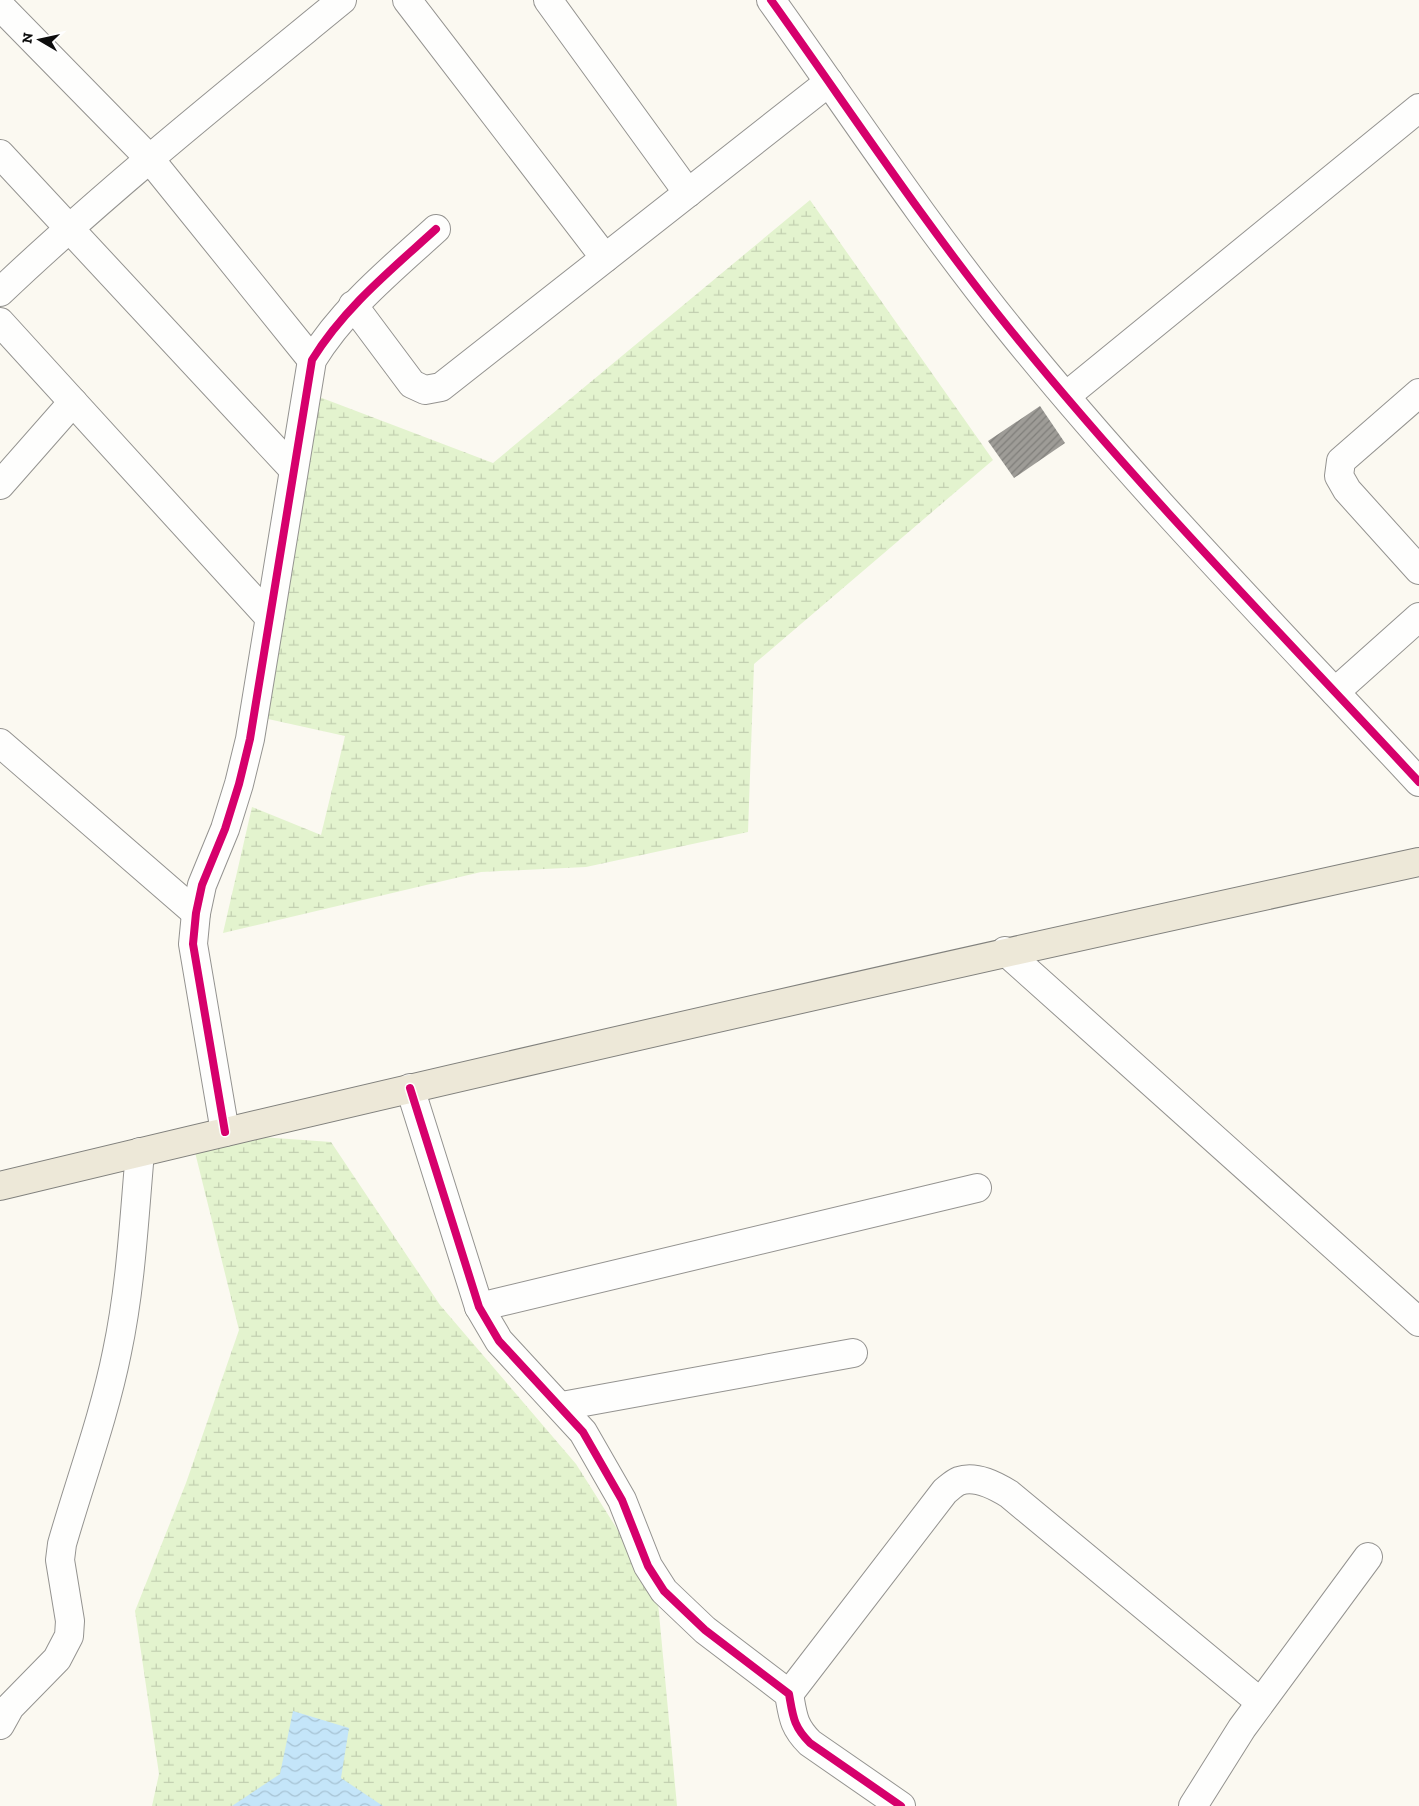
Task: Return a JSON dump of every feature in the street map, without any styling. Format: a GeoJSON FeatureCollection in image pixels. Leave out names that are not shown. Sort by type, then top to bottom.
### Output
{"type":"FeatureCollection","features":[{"type":"Feature","properties":{"kind":"main road"},"geometry":{"type":"LineString","coordinates":[[0,1186],[410,1088],[1006,952],[1419,862]]}},
{"type":"Feature","properties":{"kind":"street"},"geometry":{"type":"LineString","coordinates":[[0,292],[69,226],[342,0]]}},
{"type":"Feature","properties":{"kind":"street"},"geometry":{"type":"LineString","coordinates":[[407,0],[604,258]]}},
{"type":"Feature","properties":{"kind":"street"},"geometry":{"type":"LineString","coordinates":[[548,0],[688,193]]}},
{"type":"Feature","properties":{"kind":"street"},"geometry":{"type":"LineString","coordinates":[[771,0],[966,273],[1104,442],[1419,782]]}},
{"type":"Feature","properties":{"kind":"street"},"geometry":{"type":"LineString","coordinates":[[0,6],[149,158],[312,360]]}},
{"type":"Feature","properties":{"kind":"street"},"geometry":{"type":"LineString","coordinates":[[352,305],[400,371],[412,384],[425,390],[441,387],[829,82]]}},
{"type":"Feature","properties":{"kind":"street"},"geometry":{"type":"LineString","coordinates":[[1066,396],[1419,108]]}},
{"type":"Feature","properties":{"kind":"street"},"geometry":{"type":"LineString","coordinates":[[0,154],[294,469]]}},
{"type":"Feature","properties":{"kind":"street"},"geometry":{"type":"LineString","coordinates":[[225,1132],[197,978],[193,944],[196,913],[202,884],[225,829],[250,739],[312,360],[325,338],[352,305],[436,229]]}},
{"type":"Feature","properties":{"kind":"street"},"geometry":{"type":"LineString","coordinates":[[0,322],[270,617]]}},
{"type":"Feature","properties":{"kind":"street"},"geometry":{"type":"LineString","coordinates":[[1419,393],[1341,461],[1339,476],[1347,490],[1419,570]]}},
{"type":"Feature","properties":{"kind":"street"},"geometry":{"type":"LineString","coordinates":[[0,485],[73,402]]}},
{"type":"Feature","properties":{"kind":"street"},"geometry":{"type":"LineString","coordinates":[[1335,692],[1419,617]]}},
{"type":"Feature","properties":{"kind":"street"},"geometry":{"type":"LineString","coordinates":[[0,743],[196,913]]}},
{"type":"Feature","properties":{"kind":"street"},"geometry":{"type":"LineString","coordinates":[[1006,952],[1419,1322]]}},
{"type":"Feature","properties":{"kind":"street"},"geometry":{"type":"LineString","coordinates":[[410,1088],[479,1307],[499,1341],[562,1406],[583,1432],[622,1500],[648,1566],[664,1591],[705,1630],[778,1683],[789,1694],[793,1719],[798,1731],[810,1743],[901,1806]]}},
{"type":"Feature","properties":{"kind":"street"},"geometry":{"type":"LineString","coordinates":[[0,1726],[10,1707],[57,1659],[69,1636],[70,1622],[60,1560],[62,1544],[109,1389],[117,1354],[128,1288],[140,1152]]}},
{"type":"Feature","properties":{"kind":"street"},"geometry":{"type":"LineString","coordinates":[[479,1307],[977,1188]]}},
{"type":"Feature","properties":{"kind":"street"},"geometry":{"type":"LineString","coordinates":[[562,1406],[852,1353]]}},
{"type":"Feature","properties":{"kind":"street"},"geometry":{"type":"LineString","coordinates":[[789,1694],[945,1491],[959,1481],[976,1480],[993,1484],[1009,1494],[1260,1702]]}},
{"type":"Feature","properties":{"kind":"street"},"geometry":{"type":"LineString","coordinates":[[1193,1806],[1224,1755],[1260,1702],[1368,1557]]}},
{"type":"Feature","properties":{"kind":"green space"},"geometry":{"type":"Polygon","coordinates":[[[810,200],[993,460],[754,664],[748,832],[586,867],[481,872],[223,933],[252,807],[321,835],[345,736],[259,717],[314,395],[493,463],[810,200]]]}},
{"type":"Feature","properties":{"kind":"green space"},"geometry":{"type":"Polygon","coordinates":[[[190,1132],[331,1142],[440,1305],[576,1464],[657,1592],[677,1806],[152,1806],[159,1774],[135,1611],[186,1483],[239,1330],[190,1132]]]}},
{"type":"Feature","properties":{"kind":"water"},"geometry":{"type":"Polygon","coordinates":[[[293,1711],[349,1728],[341,1778],[383,1806],[232,1806],[280,1774],[293,1711]]]}},
{"type":"Feature","properties":{"kind":"building"},"geometry":{"type":"Polygon","coordinates":[[[1040,406],[1065,443],[1014,478],[988,441],[1040,406]]]}},
{"type":"Feature","properties":{"kind":"cycle path"},"geometry":{"type":"LineString","coordinates":[[771,0],[946,247],[1008,327],[1107,444],[1209,558],[1419,782]]}},
{"type":"Feature","properties":{"kind":"cycle path"},"geometry":{"type":"LineString","coordinates":[[225,1132],[193,944],[196,913],[202,885],[225,829],[239,784],[250,739],[312,360],[339,323],[369,290],[436,229]]}},
{"type":"Feature","properties":{"kind":"cycle path"},"geometry":{"type":"LineString","coordinates":[[410,1088],[479,1307],[499,1341],[583,1432],[622,1500],[648,1566],[664,1591],[705,1630],[789,1694],[797,1726],[810,1743],[901,1806]]}}]}
